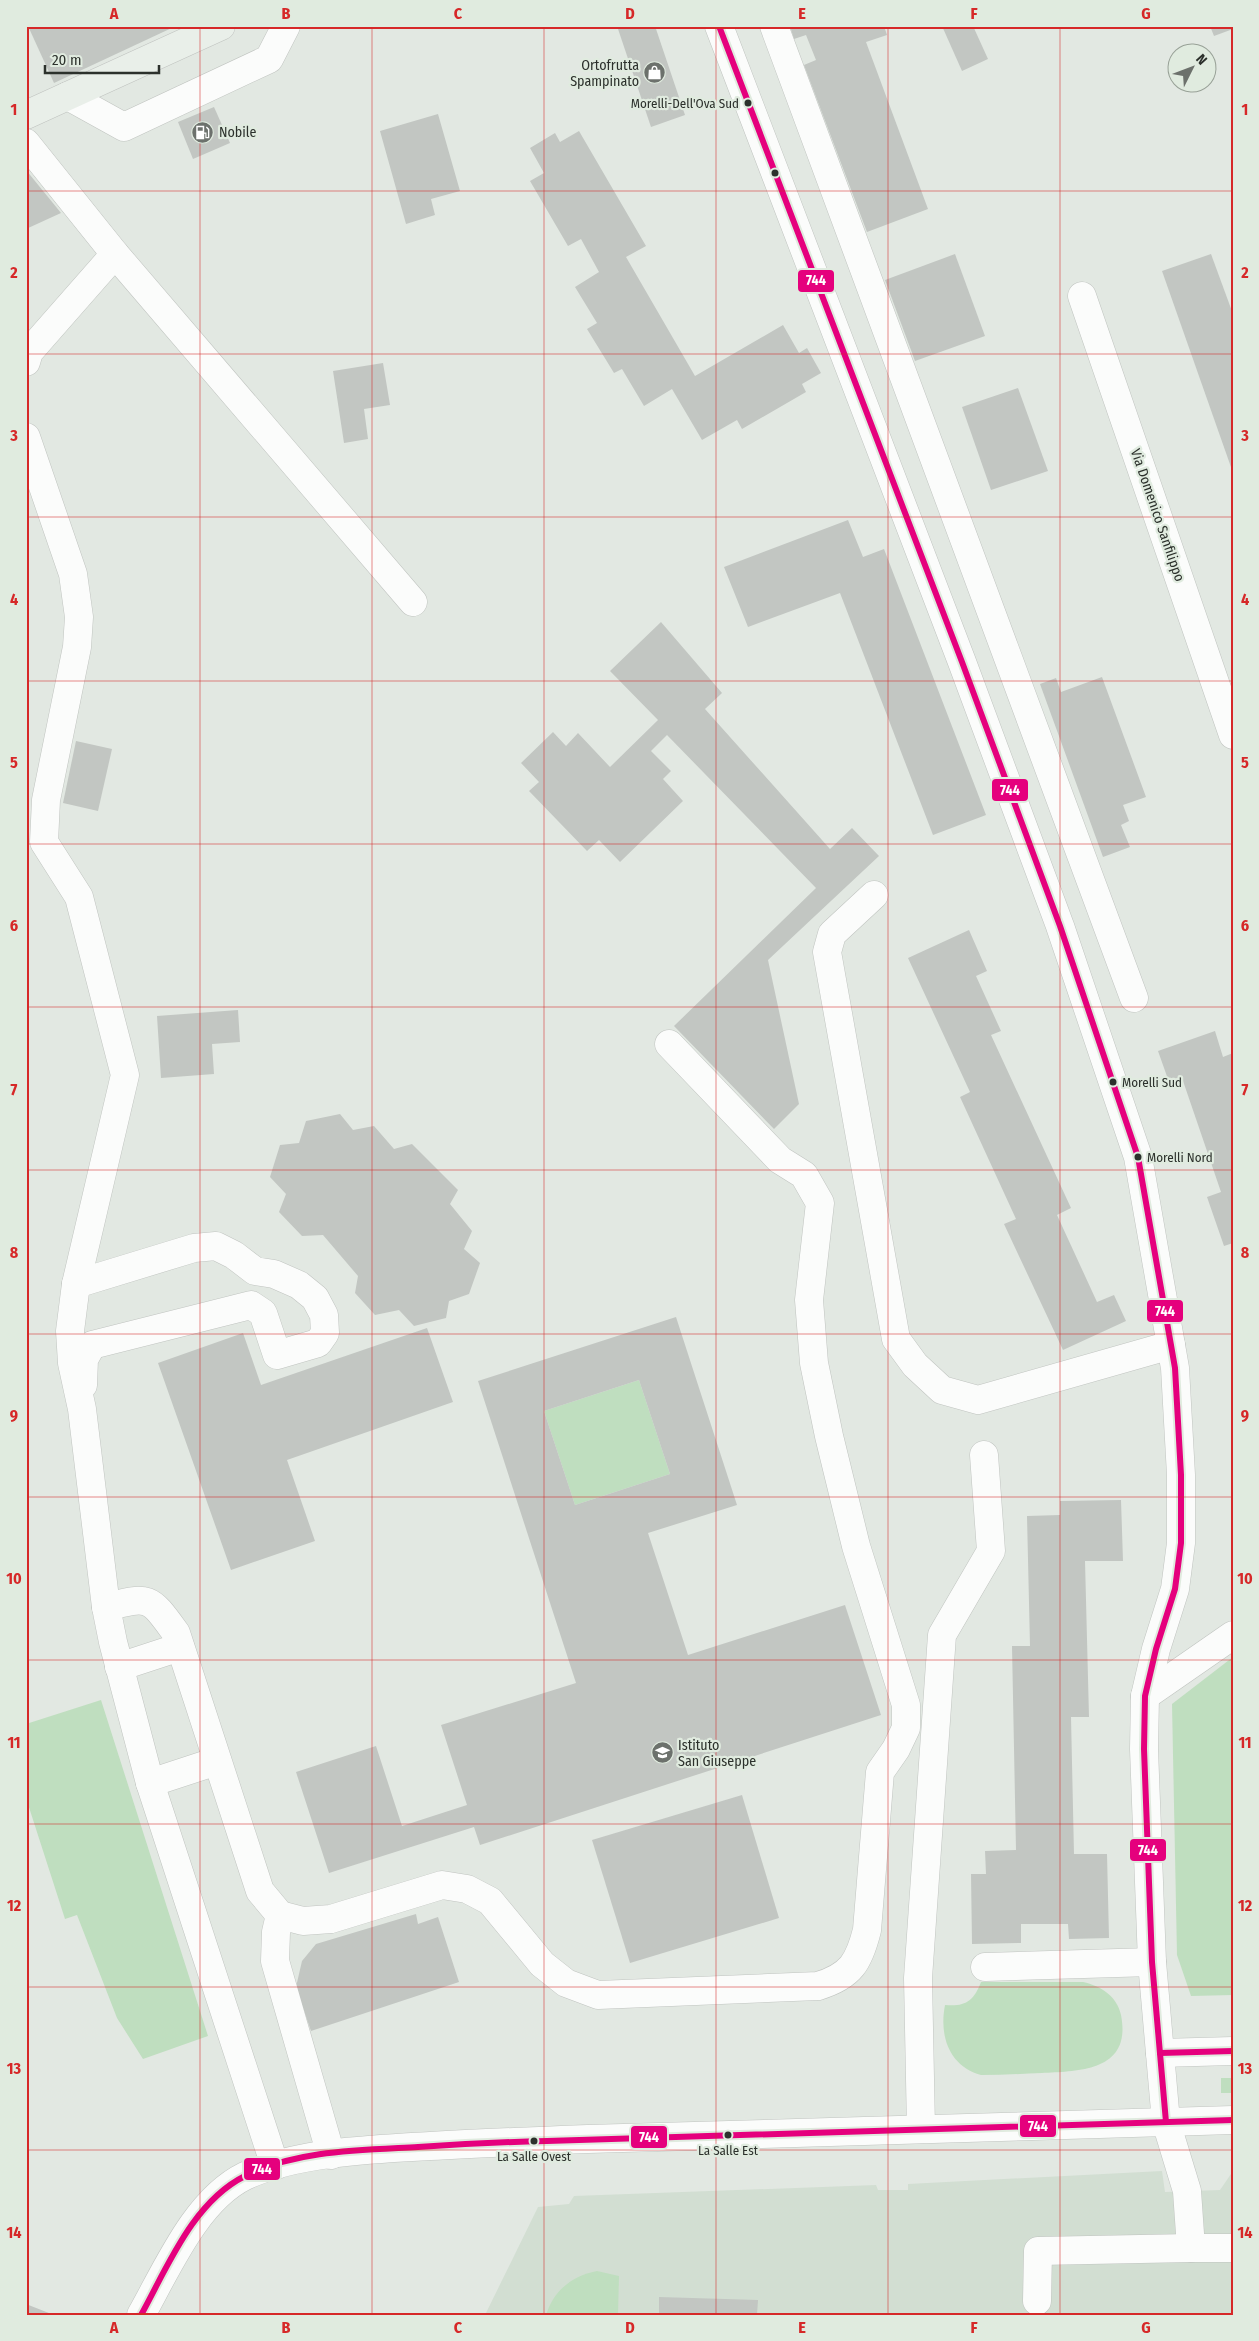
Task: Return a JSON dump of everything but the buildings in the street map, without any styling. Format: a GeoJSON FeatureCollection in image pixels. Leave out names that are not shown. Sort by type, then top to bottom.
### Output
{"type":"FeatureCollection","features":[{"type":"Feature","properties":{"kind":"main road"},"geometry":{"type":"LineString","coordinates":[[27,114],[221,26]]}},
{"type":"Feature","properties":{"kind":"street"},"geometry":{"type":"LineString","coordinates":[[68,96],[124,127],[269,59],[286,26]]}},
{"type":"Feature","properties":{"kind":"street"},"geometry":{"type":"LineString","coordinates":[[719,26],[962,662],[1056,917],[1115,1084],[1138,1157],[1175,1368],[1181,1475],[1181,1543],[1175,1589],[1156,1649],[1145,1696],[1144,1749],[1152,1962],[1166,2122],[1187,2191],[1192,2248]]}},
{"type":"Feature","properties":{"kind":"street"},"geometry":{"type":"LineString","coordinates":[[774,26],[1134,998]]}},
{"type":"Feature","properties":{"kind":"street"},"geometry":{"type":"LineString","coordinates":[[26,143],[115,254],[413,602]]}},
{"type":"Feature","properties":{"kind":"street"},"geometry":{"type":"LineString","coordinates":[[26,362],[28,352],[115,254]]}},
{"type":"Feature","properties":{"kind":"street","name":"Via Domenico Sanfilippo"},"geometry":{"type":"LineString","coordinates":[[1082,296],[1233,734]]}},
{"type":"Feature","properties":{"kind":"street"},"geometry":{"type":"LineString","coordinates":[[26,437],[73,574],[79,617],[77,647],[46,800],[44,842],[80,897],[125,1075],[76,1284],[71,1339],[72,1363],[82,1409],[106,1607],[119,1667],[150,1783],[275,2166]]}},
{"type":"Feature","properties":{"kind":"street"},"geometry":{"type":"LineString","coordinates":[[874,894],[832,934],[827,952],[896,1339],[915,1365],[942,1390],[978,1400],[1171,1344]]}},
{"type":"Feature","properties":{"kind":"street"},"geometry":{"type":"LineString","coordinates":[[106,1607],[138,1599],[156,1606],[176,1633],[260,1891],[280,1915],[303,1922],[331,1918],[442,1885],[467,1889],[490,1901],[542,1964],[566,1983],[598,1995],[818,1986],[835,1981],[853,1967],[861,1953],[867,1930],[880,1772],[896,1749],[906,1728],[906,1705],[856,1546],[829,1436],[814,1363],[809,1300],[820,1203],[804,1174],[780,1160],[669,1044]]}},
{"type":"Feature","properties":{"kind":"street"},"geometry":{"type":"LineString","coordinates":[[76,1284],[194,1248],[216,1246],[234,1256],[255,1272],[274,1274],[299,1284],[315,1298],[324,1315],[325,1333],[318,1343],[277,1356],[263,1314],[251,1305],[92,1345],[84,1359],[82,1409]]}},
{"type":"Feature","properties":{"kind":"street"},"geometry":{"type":"LineString","coordinates":[[921,2129],[918,1978],[942,1635],[991,1551],[984,1455]]}},
{"type":"Feature","properties":{"kind":"street"},"geometry":{"type":"LineString","coordinates":[[1145,1696],[1233,1635]]}},
{"type":"Feature","properties":{"kind":"street"},"geometry":{"type":"LineString","coordinates":[[119,1667],[180,1647]]}},
{"type":"Feature","properties":{"kind":"street"},"geometry":{"type":"LineString","coordinates":[[150,1783],[217,1761]]}},
{"type":"Feature","properties":{"kind":"street"},"geometry":{"type":"LineString","coordinates":[[280,1915],[276,1932],[274,1961],[331,2155]]}},
{"type":"Feature","properties":{"kind":"street"},"geometry":{"type":"LineString","coordinates":[[985,1967],[1152,1962]]}},
{"type":"Feature","properties":{"kind":"street"},"geometry":{"type":"LineString","coordinates":[[1160,2053],[1233,2051]]}},
{"type":"Feature","properties":{"kind":"street"},"geometry":{"type":"LineString","coordinates":[[141,2315],[184,2239],[202,2214],[223,2191],[244,2177],[275,2166],[331,2155],[362,2150],[518,2141],[1233,2120]]}},
{"type":"Feature","properties":{"kind":"street"},"geometry":{"type":"LineString","coordinates":[[1037,2300],[1038,2250],[1233,2248]]}},
{"type":"Feature","properties":{"kind":"shaded area"},"geometry":{"type":"Polygon","coordinates":[[[1162,2171],[1165,2192],[1220,2190],[1233,2171],[1233,2315],[485,2315],[538,2207],[569,2204],[574,2196],[876,2185],[878,2190],[908,2190],[908,2184],[1162,2171]]]}},
{"type":"Feature","properties":{"kind":"green space"},"geometry":{"type":"Polygon","coordinates":[[[639,1380],[670,1474],[575,1505],[544,1411],[639,1380]]]}},
{"type":"Feature","properties":{"kind":"green space"},"geometry":{"type":"Polygon","coordinates":[[[1233,1657],[1233,1995],[1191,1996],[1177,1955],[1172,1704],[1233,1657]]]}},
{"type":"Feature","properties":{"kind":"green space"},"geometry":{"type":"Polygon","coordinates":[[[101,1700],[208,2036],[143,2059],[117,2018],[77,1915],[65,1919],[26,1798],[26,1724],[101,1700]]]}},
{"type":"Feature","properties":{"kind":"green space"},"geometry":{"type":"Polygon","coordinates":[[[981,1982],[1083,1982],[1096,1986],[1112,1997],[1119,2008],[1122,2033],[1119,2047],[1111,2057],[1087,2069],[1026,2074],[981,2075],[970,2071],[954,2057],[945,2038],[945,2005],[958,2005],[968,2001],[975,1994],[981,1982]]]}},
{"type":"Feature","properties":{"kind":"green space"},"geometry":{"type":"Polygon","coordinates":[[[1221,2078],[1233,2078],[1233,2093],[1221,2093],[1221,2078]]]}},
{"type":"Feature","properties":{"kind":"green space"},"geometry":{"type":"Polygon","coordinates":[[[597,2271],[619,2276],[618,2315],[546,2315],[549,2306],[559,2291],[580,2276],[597,2271]]]}},
{"type":"Feature","properties":{"kind":"transit line","name":"744"},"geometry":{"type":"LineString","coordinates":[[719,26],[962,662],[1060,926],[1138,1157],[1175,1368],[1181,1475],[1181,1543],[1175,1589],[1156,1649],[1145,1696],[1144,1749],[1152,1962],[1166,2122]]}},
{"type":"Feature","properties":{"kind":"transit line","name":"744"},"geometry":{"type":"LineString","coordinates":[[1160,2053],[1233,2051]]}},
{"type":"Feature","properties":{"kind":"transit line","name":"744"},"geometry":{"type":"LineString","coordinates":[[141,2315],[172,2256],[196,2218],[211,2202],[227,2187],[245,2176],[265,2167],[307,2156],[352,2151],[499,2143],[1233,2120]]}},
{"type":"Feature","properties":{"kind":"place","name":"Ortofrutta Spampinato"},"geometry":{"type":"Point","coordinates":[655,73]}},
{"type":"Feature","properties":{"kind":"place","name":"Morelli-Dell'Ova Sud"},"geometry":{"type":"Point","coordinates":[748,103]}},
{"type":"Feature","properties":{"kind":"place","name":"Nobile"},"geometry":{"type":"Point","coordinates":[203,132]}},
{"type":"Feature","properties":{"kind":"place","name":"Morelli Sud"},"geometry":{"type":"Point","coordinates":[1113,1082]}},
{"type":"Feature","properties":{"kind":"place","name":"Morelli Nord"},"geometry":{"type":"Point","coordinates":[1138,1157]}},
{"type":"Feature","properties":{"kind":"place","name":"Istituto San Giuseppe"},"geometry":{"type":"Point","coordinates":[662,1753]}},
{"type":"Feature","properties":{"kind":"place","name":"La Salle Est"},"geometry":{"type":"Point","coordinates":[728,2135]}},
{"type":"Feature","properties":{"kind":"place","name":"La Salle Ovest"},"geometry":{"type":"Point","coordinates":[534,2141]}}]}
